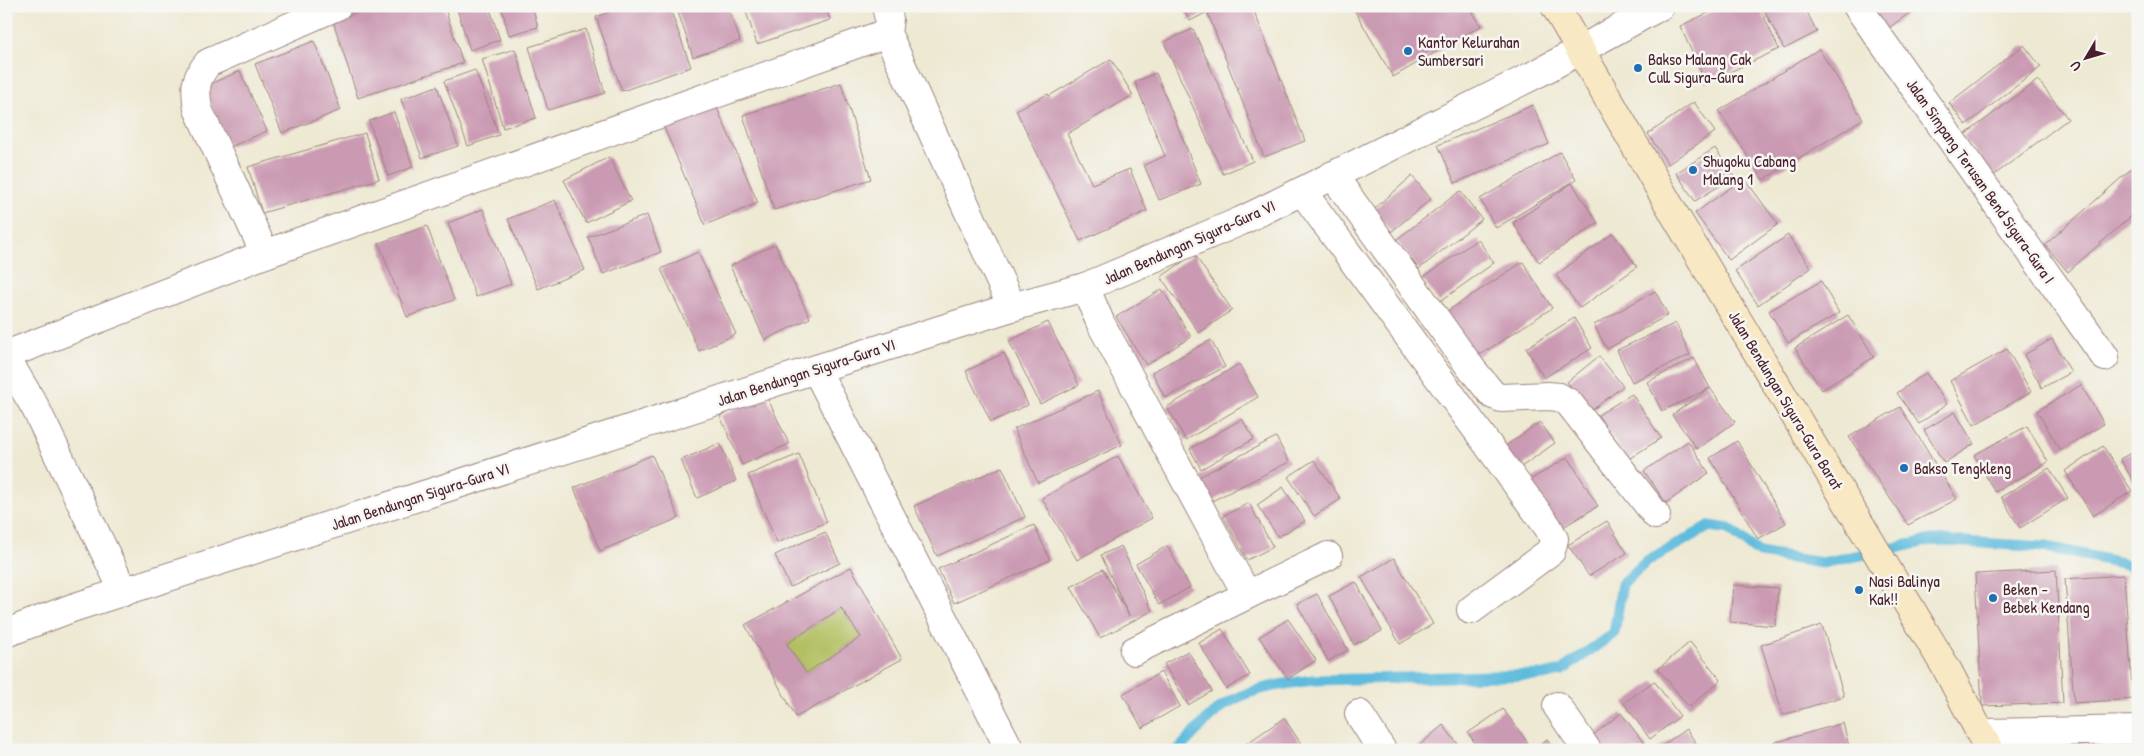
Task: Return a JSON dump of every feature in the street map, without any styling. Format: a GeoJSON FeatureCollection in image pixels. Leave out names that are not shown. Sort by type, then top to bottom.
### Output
{"type":"FeatureCollection","features":[{"type":"Feature","properties":{"kind":"main road","name":"Jalan Bendungan Sigura-Gura Barat"},"geometry":{"type":"LineString","coordinates":[[1555,6],[1676,217],[1948,671],[1986,741]]}},
{"type":"Feature","properties":{"kind":"street"},"geometry":{"type":"LineString","coordinates":[[265,254],[198,109],[195,88],[199,74],[208,63],[337,6]]}},
{"type":"Feature","properties":{"kind":"street"},"geometry":{"type":"LineString","coordinates":[[886,6],[889,19],[887,33],[1012,307]]}},
{"type":"Feature","properties":{"kind":"street","name":"Jalan Bendungan Sigura-Gura VI"},"geometry":{"type":"LineString","coordinates":[[6,633],[72,608],[816,369],[1012,307],[1085,287],[1241,221],[1581,50],[1660,6]]}},
{"type":"Feature","properties":{"kind":"street","name":"Jalan Simpang Terusan Bend Sigura-Gura I"},"geometry":{"type":"LineString","coordinates":[[1857,6],[2105,356]]}},
{"type":"Feature","properties":{"kind":"street"},"geometry":{"type":"LineString","coordinates":[[124,592],[35,407],[6,357],[265,254],[887,33]]}},
{"type":"Feature","properties":{"kind":"street"},"geometry":{"type":"LineString","coordinates":[[1333,175],[1471,368],[1494,395],[1501,398],[1559,397],[1569,404],[1656,515]]}},
{"type":"Feature","properties":{"kind":"street"},"geometry":{"type":"LineString","coordinates":[[1302,191],[1548,527],[1554,539],[1552,551],[1472,610]]}},
{"type":"Feature","properties":{"kind":"street"},"geometry":{"type":"LineString","coordinates":[[1085,287],[1101,324],[1247,595]]}},
{"type":"Feature","properties":{"kind":"street"},"geometry":{"type":"LineString","coordinates":[[816,369],[1010,750]]}},
{"type":"Feature","properties":{"kind":"street"},"geometry":{"type":"LineString","coordinates":[[1134,651],[1328,556]]}},
{"type":"Feature","properties":{"kind":"street"},"geometry":{"type":"LineString","coordinates":[[1557,706],[1587,750]]}},
{"type":"Feature","properties":{"kind":"street"},"geometry":{"type":"LineString","coordinates":[[1359,714],[1382,750]]}},
{"type":"Feature","properties":{"kind":"street"},"geometry":{"type":"LineString","coordinates":[[1986,741],[2138,730]]}},
{"type":"Feature","properties":{"kind":"green space"},"geometry":{"type":"Polygon","coordinates":[[[841,608],[861,637],[806,673],[787,644],[841,608]]]}},
{"type":"Feature","properties":{"kind":"building"},"geometry":{"type":"Polygon","coordinates":[[[377,6],[444,6],[463,63],[358,98],[333,21],[377,6]]]}},
{"type":"Feature","properties":{"kind":"building"},"geometry":{"type":"Polygon","coordinates":[[[456,6],[489,6],[500,40],[470,50],[456,6]]]}},
{"type":"Feature","properties":{"kind":"building"},"geometry":{"type":"Polygon","coordinates":[[[501,6],[532,6],[538,27],[509,35],[501,6]]]}},
{"type":"Feature","properties":{"kind":"building"},"geometry":{"type":"Polygon","coordinates":[[[625,6],[669,6],[691,67],[622,91],[596,17],[625,6]]]}},
{"type":"Feature","properties":{"kind":"building"},"geometry":{"type":"Polygon","coordinates":[[[676,6],[728,6],[740,41],[693,57],[676,6]]]}},
{"type":"Feature","properties":{"kind":"building"},"geometry":{"type":"Polygon","coordinates":[[[744,6],[825,6],[830,20],[757,44],[744,6]]]}},
{"type":"Feature","properties":{"kind":"building"},"geometry":{"type":"Polygon","coordinates":[[[1182,6],[1219,6],[1190,21],[1182,6]]]}},
{"type":"Feature","properties":{"kind":"building"},"geometry":{"type":"Polygon","coordinates":[[[1229,6],[1252,6],[1305,141],[1264,157],[1208,14],[1229,6]]]}},
{"type":"Feature","properties":{"kind":"building","name":"Kantor Kelurahan Sumbersari"},"geometry":{"type":"Polygon","coordinates":[[[1352,6],[1469,6],[1481,26],[1393,77],[1352,6]]]}},
{"type":"Feature","properties":{"kind":"building"},"geometry":{"type":"Polygon","coordinates":[[[1565,6],[1585,6],[1570,14],[1565,6]]]}},
{"type":"Feature","properties":{"kind":"building"},"geometry":{"type":"Polygon","coordinates":[[[1723,6],[1759,6],[1779,49],[1706,83],[1680,26],[1723,6]]]}},
{"type":"Feature","properties":{"kind":"building"},"geometry":{"type":"Polygon","coordinates":[[[1762,6],[1804,6],[1817,32],[1784,49],[1762,6]]]}},
{"type":"Feature","properties":{"kind":"building"},"geometry":{"type":"Polygon","coordinates":[[[1869,6],[1919,6],[1886,30],[1869,6]]]}},
{"type":"Feature","properties":{"kind":"building"},"geometry":{"type":"Polygon","coordinates":[[[586,29],[605,93],[548,110],[529,47],[586,29]]]}},
{"type":"Feature","properties":{"kind":"building"},"geometry":{"type":"Polygon","coordinates":[[[1193,29],[1253,161],[1223,174],[1164,42],[1193,29]]]}},
{"type":"Feature","properties":{"kind":"building"},"geometry":{"type":"Polygon","coordinates":[[[314,41],[341,110],[282,133],[255,64],[314,41]]]}},
{"type":"Feature","properties":{"kind":"building"},"geometry":{"type":"Polygon","coordinates":[[[2024,45],[2041,67],[1966,125],[1949,103],[2024,45]]]}},
{"type":"Feature","properties":{"kind":"building"},"geometry":{"type":"Polygon","coordinates":[[[515,49],[536,118],[503,128],[482,59],[515,49]]]}},
{"type":"Feature","properties":{"kind":"building"},"geometry":{"type":"Polygon","coordinates":[[[1819,49],[1863,119],[1763,180],[1719,111],[1819,49]]]}},
{"type":"Feature","properties":{"kind":"building"},"geometry":{"type":"Polygon","coordinates":[[[1111,59],[1133,95],[1067,134],[1092,184],[1130,169],[1147,211],[1080,241],[1016,110],[1048,94],[1049,96],[1111,59]]]}},
{"type":"Feature","properties":{"kind":"building"},"geometry":{"type":"Polygon","coordinates":[[[475,70],[499,135],[468,146],[444,81],[475,70]]]}},
{"type":"Feature","properties":{"kind":"building"},"geometry":{"type":"Polygon","coordinates":[[[240,71],[267,131],[230,147],[203,87],[240,71]]]}},
{"type":"Feature","properties":{"kind":"building"},"geometry":{"type":"Polygon","coordinates":[[[1156,73],[1201,184],[1159,200],[1144,165],[1165,156],[1135,82],[1156,73]]]}},
{"type":"Feature","properties":{"kind":"building"},"geometry":{"type":"Polygon","coordinates":[[[2038,80],[2068,119],[1993,176],[1963,136],[2038,80]]]}},
{"type":"Feature","properties":{"kind":"building"},"geometry":{"type":"Polygon","coordinates":[[[841,83],[871,179],[774,210],[743,115],[841,83]]]}},
{"type":"Feature","properties":{"kind":"building"},"geometry":{"type":"Polygon","coordinates":[[[437,86],[458,146],[422,158],[401,99],[437,86]]]}},
{"type":"Feature","properties":{"kind":"building"},"geometry":{"type":"Polygon","coordinates":[[[1694,102],[1715,132],[1668,164],[1648,134],[1694,102]]]}},
{"type":"Feature","properties":{"kind":"building"},"geometry":{"type":"Polygon","coordinates":[[[715,103],[758,203],[705,225],[663,125],[715,103]]]}},
{"type":"Feature","properties":{"kind":"building"},"geometry":{"type":"Polygon","coordinates":[[[1533,105],[1549,144],[1455,183],[1438,145],[1533,105]]]}},
{"type":"Feature","properties":{"kind":"building"},"geometry":{"type":"Polygon","coordinates":[[[394,112],[413,167],[388,176],[369,121],[394,112]]]}},
{"type":"Feature","properties":{"kind":"building"},"geometry":{"type":"Polygon","coordinates":[[[365,133],[379,179],[262,213],[248,167],[365,133]]]}},
{"type":"Feature","properties":{"kind":"building"},"geometry":{"type":"Polygon","coordinates":[[[1715,148],[1734,177],[1695,201],[1676,173],[1715,148]]]}},
{"type":"Feature","properties":{"kind":"building"},"geometry":{"type":"Polygon","coordinates":[[[1560,152],[1576,180],[1496,228],[1480,199],[1560,152]]]}},
{"type":"Feature","properties":{"kind":"building"},"geometry":{"type":"Polygon","coordinates":[[[609,157],[631,201],[586,223],[564,180],[609,157]]]}},
{"type":"Feature","properties":{"kind":"building"},"geometry":{"type":"Polygon","coordinates":[[[2138,163],[2138,210],[2068,272],[2045,245],[2138,163]]]}},
{"type":"Feature","properties":{"kind":"building"},"geometry":{"type":"Polygon","coordinates":[[[1412,176],[1431,199],[1391,232],[1373,210],[1412,176]]]}},
{"type":"Feature","properties":{"kind":"building"},"geometry":{"type":"Polygon","coordinates":[[[1744,178],[1778,224],[1729,260],[1695,213],[1744,178]]]}},
{"type":"Feature","properties":{"kind":"building"},"geometry":{"type":"Polygon","coordinates":[[[1572,183],[1598,223],[1539,262],[1513,223],[1572,183]]]}},
{"type":"Feature","properties":{"kind":"building"},"geometry":{"type":"Polygon","coordinates":[[[1460,191],[1482,219],[1419,269],[1396,240],[1460,191]]]}},
{"type":"Feature","properties":{"kind":"building"},"geometry":{"type":"Polygon","coordinates":[[[555,200],[585,270],[538,289],[508,219],[555,200]]]}},
{"type":"Feature","properties":{"kind":"building"},"geometry":{"type":"Polygon","coordinates":[[[483,209],[511,284],[476,297],[448,223],[483,209]]]}},
{"type":"Feature","properties":{"kind":"building"},"geometry":{"type":"Polygon","coordinates":[[[647,215],[661,252],[603,274],[588,237],[647,215]]]}},
{"type":"Feature","properties":{"kind":"building"},"geometry":{"type":"Polygon","coordinates":[[[427,226],[454,300],[407,317],[379,243],[427,226]]]}},
{"type":"Feature","properties":{"kind":"building"},"geometry":{"type":"Polygon","coordinates":[[[1613,233],[1637,267],[1580,308],[1556,275],[1613,233]]]}},
{"type":"Feature","properties":{"kind":"building"},"geometry":{"type":"Polygon","coordinates":[[[1788,235],[1811,268],[1758,305],[1735,271],[1788,235]]]}},
{"type":"Feature","properties":{"kind":"building"},"geometry":{"type":"Polygon","coordinates":[[[1478,239],[1494,263],[1439,302],[1422,278],[1478,239]]]}},
{"type":"Feature","properties":{"kind":"building"},"geometry":{"type":"Polygon","coordinates":[[[775,244],[810,318],[765,340],[730,266],[775,244]]]}},
{"type":"Feature","properties":{"kind":"building"},"geometry":{"type":"Polygon","coordinates":[[[698,252],[736,334],[699,351],[661,269],[698,252]]]}},
{"type":"Feature","properties":{"kind":"building"},"geometry":{"type":"Polygon","coordinates":[[[1194,254],[1232,310],[1199,333],[1161,277],[1194,254]]]}},
{"type":"Feature","properties":{"kind":"building"},"geometry":{"type":"Polygon","coordinates":[[[1523,262],[1552,308],[1475,358],[1446,312],[1523,262]]]}},
{"type":"Feature","properties":{"kind":"building"},"geometry":{"type":"Polygon","coordinates":[[[1821,281],[1839,313],[1788,343],[1769,311],[1821,281]]]}},
{"type":"Feature","properties":{"kind":"building"},"geometry":{"type":"Polygon","coordinates":[[[1162,289],[1191,337],[1146,365],[1116,317],[1162,289]]]}},
{"type":"Feature","properties":{"kind":"building"},"geometry":{"type":"Polygon","coordinates":[[[1655,291],[1668,315],[1607,349],[1594,325],[1655,291]]]}},
{"type":"Feature","properties":{"kind":"building"},"geometry":{"type":"Polygon","coordinates":[[[1848,315],[1874,357],[1822,390],[1795,348],[1848,315]]]}},
{"type":"Feature","properties":{"kind":"building"},"geometry":{"type":"Polygon","coordinates":[[[1574,318],[1592,348],[1544,378],[1526,348],[1574,318]]]}},
{"type":"Feature","properties":{"kind":"building"},"geometry":{"type":"Polygon","coordinates":[[[1048,322],[1079,385],[1040,404],[1009,341],[1048,322]]]}},
{"type":"Feature","properties":{"kind":"building"},"geometry":{"type":"Polygon","coordinates":[[[1676,323],[1690,355],[1632,382],[1617,350],[1676,323]]]}},
{"type":"Feature","properties":{"kind":"building"},"geometry":{"type":"Polygon","coordinates":[[[2052,339],[2071,372],[2042,388],[2024,355],[2052,339]]]}},
{"type":"Feature","properties":{"kind":"building"},"geometry":{"type":"Polygon","coordinates":[[[1211,340],[1225,367],[1165,398],[1152,372],[1211,340]]]}},
{"type":"Feature","properties":{"kind":"building"},"geometry":{"type":"Polygon","coordinates":[[[2007,349],[2031,392],[1974,425],[1950,381],[2007,349]]]}},
{"type":"Feature","properties":{"kind":"building"},"geometry":{"type":"Polygon","coordinates":[[[1004,353],[1028,405],[991,422],[966,371],[1004,353]]]}},
{"type":"Feature","properties":{"kind":"building"},"geometry":{"type":"Polygon","coordinates":[[[1599,356],[1623,386],[1591,411],[1567,382],[1599,356]]]}},
{"type":"Feature","properties":{"kind":"building"},"geometry":{"type":"Polygon","coordinates":[[[1694,358],[1710,388],[1662,411],[1647,382],[1694,358]]]}},
{"type":"Feature","properties":{"kind":"building"},"geometry":{"type":"Polygon","coordinates":[[[1239,364],[1258,397],[1186,440],[1167,407],[1239,364]]]}},
{"type":"Feature","properties":{"kind":"building"},"geometry":{"type":"Polygon","coordinates":[[[1926,373],[1947,404],[1919,424],[1897,393],[1926,373]]]}},
{"type":"Feature","properties":{"kind":"building"},"geometry":{"type":"Polygon","coordinates":[[[2081,385],[2104,424],[2060,450],[2037,411],[2081,385]]]}},
{"type":"Feature","properties":{"kind":"building"},"geometry":{"type":"Polygon","coordinates":[[[1710,388],[1735,422],[1697,449],[1672,415],[1710,388]]]}},
{"type":"Feature","properties":{"kind":"building"},"geometry":{"type":"Polygon","coordinates":[[[1098,391],[1122,445],[1038,483],[1014,429],[1098,391]]]}},
{"type":"Feature","properties":{"kind":"building"},"geometry":{"type":"Polygon","coordinates":[[[1632,394],[1661,438],[1627,460],[1598,415],[1632,394]]]}},
{"type":"Feature","properties":{"kind":"building"},"geometry":{"type":"Polygon","coordinates":[[[766,395],[789,444],[742,465],[720,416],[766,395]]]}},
{"type":"Feature","properties":{"kind":"building","name":"Bakso Tengkleng"},"geometry":{"type":"Polygon","coordinates":[[[1900,407],[1957,499],[1908,525],[1849,437],[1900,407]]]}},
{"type":"Feature","properties":{"kind":"building"},"geometry":{"type":"Polygon","coordinates":[[[1955,412],[1974,444],[1944,463],[1924,430],[1955,412]]]}},
{"type":"Feature","properties":{"kind":"building"},"geometry":{"type":"Polygon","coordinates":[[[1242,419],[1254,439],[1201,469],[1190,449],[1242,419]]]}},
{"type":"Feature","properties":{"kind":"building"},"geometry":{"type":"Polygon","coordinates":[[[1540,422],[1555,443],[1514,472],[1498,451],[1540,422]]]}},
{"type":"Feature","properties":{"kind":"building"},"geometry":{"type":"Polygon","coordinates":[[[2027,426],[2048,462],[1995,492],[1974,455],[2027,426]]]}},
{"type":"Feature","properties":{"kind":"building"},"geometry":{"type":"Polygon","coordinates":[[[1276,437],[1289,462],[1212,501],[1199,477],[1276,437]]]}},
{"type":"Feature","properties":{"kind":"building"},"geometry":{"type":"Polygon","coordinates":[[[1688,441],[1709,473],[1666,503],[1644,471],[1688,441]]]}},
{"type":"Feature","properties":{"kind":"building"},"geometry":{"type":"Polygon","coordinates":[[[1737,441],[1786,523],[1758,539],[1710,458],[1737,441]]]}},
{"type":"Feature","properties":{"kind":"building"},"geometry":{"type":"Polygon","coordinates":[[[720,443],[736,481],[697,498],[681,460],[720,443]]]}},
{"type":"Feature","properties":{"kind":"building"},"geometry":{"type":"Polygon","coordinates":[[[2103,446],[2132,491],[2093,516],[2065,471],[2103,446]]]}},
{"type":"Feature","properties":{"kind":"building"},"geometry":{"type":"Polygon","coordinates":[[[2138,449],[2138,489],[2120,459],[2138,449]]]}},
{"type":"Feature","properties":{"kind":"building"},"geometry":{"type":"Polygon","coordinates":[[[799,454],[827,522],[777,543],[748,475],[799,454]]]}},
{"type":"Feature","properties":{"kind":"building"},"geometry":{"type":"Polygon","coordinates":[[[652,455],[679,518],[600,551],[574,488],[652,455]]]}},
{"type":"Feature","properties":{"kind":"building"},"geometry":{"type":"Polygon","coordinates":[[[1118,456],[1152,518],[1077,560],[1042,498],[1118,456]]]}},
{"type":"Feature","properties":{"kind":"building"},"geometry":{"type":"Polygon","coordinates":[[[1568,457],[1598,506],[1560,529],[1530,480],[1568,457]]]}},
{"type":"Feature","properties":{"kind":"building"},"geometry":{"type":"Polygon","coordinates":[[[1314,460],[1341,499],[1314,516],[1288,477],[1314,460]]]}},
{"type":"Feature","properties":{"kind":"building"},"geometry":{"type":"Polygon","coordinates":[[[1002,467],[1025,517],[937,556],[914,506],[1002,467]]]}},
{"type":"Feature","properties":{"kind":"building"},"geometry":{"type":"Polygon","coordinates":[[[2049,468],[2068,498],[2020,528],[2001,497],[2049,468]]]}},
{"type":"Feature","properties":{"kind":"building"},"geometry":{"type":"Polygon","coordinates":[[[1283,487],[1305,521],[1278,537],[1257,505],[1283,487]]]}},
{"type":"Feature","properties":{"kind":"building"},"geometry":{"type":"Polygon","coordinates":[[[1249,503],[1273,547],[1247,560],[1223,516],[1249,503]]]}},
{"type":"Feature","properties":{"kind":"building"},"geometry":{"type":"Polygon","coordinates":[[[1607,521],[1627,553],[1589,576],[1568,545],[1607,521]]]}},
{"type":"Feature","properties":{"kind":"building"},"geometry":{"type":"Polygon","coordinates":[[[1034,525],[1050,560],[954,603],[938,569],[1034,525]]]}},
{"type":"Feature","properties":{"kind":"building"},"geometry":{"type":"Polygon","coordinates":[[[825,532],[840,563],[790,587],[775,555],[825,532]]]}},
{"type":"Feature","properties":{"kind":"building"},"geometry":{"type":"Polygon","coordinates":[[[1121,546],[1152,611],[1100,638],[1071,587],[1103,569],[1129,616],[1101,555],[1121,546]]]}},
{"type":"Feature","properties":{"kind":"building"},"geometry":{"type":"Polygon","coordinates":[[[1167,546],[1190,587],[1159,605],[1136,564],[1167,546]]]}},
{"type":"Feature","properties":{"kind":"building"},"geometry":{"type":"Polygon","coordinates":[[[1394,558],[1433,624],[1400,644],[1361,577],[1394,558]]]}},
{"type":"Feature","properties":{"kind":"building"},"geometry":{"type":"Polygon","coordinates":[[[851,567],[902,659],[796,717],[745,625],[851,567]],[[841,608],[787,644],[806,673],[861,637],[841,608]]]}},
{"type":"Feature","properties":{"kind":"building"},"geometry":{"type":"Polygon","coordinates":[[[2056,570],[2063,703],[1982,706],[1975,574],[2056,570]]]}},
{"type":"Feature","properties":{"kind":"building"},"geometry":{"type":"Polygon","coordinates":[[[2124,575],[2133,699],[2074,703],[2065,579],[2124,575]]]}},
{"type":"Feature","properties":{"kind":"building"},"geometry":{"type":"Polygon","coordinates":[[[1356,582],[1382,631],[1354,645],[1329,596],[1356,582]]]}},
{"type":"Feature","properties":{"kind":"building"},"geometry":{"type":"Polygon","coordinates":[[[1733,585],[1778,588],[1775,626],[1730,622],[1733,585]]]}},
{"type":"Feature","properties":{"kind":"building"},"geometry":{"type":"Polygon","coordinates":[[[1317,594],[1348,650],[1328,661],[1297,604],[1317,594]]]}},
{"type":"Feature","properties":{"kind":"building"},"geometry":{"type":"Polygon","coordinates":[[[1288,619],[1316,660],[1288,679],[1259,637],[1288,619]]]}},
{"type":"Feature","properties":{"kind":"building"},"geometry":{"type":"Polygon","coordinates":[[[1822,625],[1844,696],[1783,715],[1761,645],[1822,625]]]}},
{"type":"Feature","properties":{"kind":"building"},"geometry":{"type":"Polygon","coordinates":[[[1222,629],[1250,675],[1226,689],[1199,643],[1222,629]]]}},
{"type":"Feature","properties":{"kind":"building"},"geometry":{"type":"Polygon","coordinates":[[[1690,642],[1721,680],[1689,707],[1658,669],[1690,642]]]}},
{"type":"Feature","properties":{"kind":"building"},"geometry":{"type":"Polygon","coordinates":[[[1188,651],[1212,691],[1188,705],[1164,664],[1188,651]]]}},
{"type":"Feature","properties":{"kind":"building"},"geometry":{"type":"Polygon","coordinates":[[[1161,672],[1180,706],[1142,728],[1123,694],[1161,672]]]}},
{"type":"Feature","properties":{"kind":"building"},"geometry":{"type":"Polygon","coordinates":[[[1654,681],[1680,716],[1650,739],[1624,703],[1654,681]]]}},
{"type":"Feature","properties":{"kind":"building"},"geometry":{"type":"Polygon","coordinates":[[[1503,709],[1528,743],[1518,750],[1480,750],[1468,733],[1503,709]]]}},
{"type":"Feature","properties":{"kind":"building"},"geometry":{"type":"Polygon","coordinates":[[[1621,713],[1647,747],[1644,750],[1597,750],[1588,739],[1621,713]]]}},
{"type":"Feature","properties":{"kind":"building"},"geometry":{"type":"Polygon","coordinates":[[[1284,718],[1304,748],[1237,750],[1284,718]]]}},
{"type":"Feature","properties":{"kind":"building"},"geometry":{"type":"Polygon","coordinates":[[[1843,723],[1850,750],[1775,750],[1773,743],[1843,723]]]}},
{"type":"Feature","properties":{"kind":"building"},"geometry":{"type":"Polygon","coordinates":[[[1443,725],[1461,748],[1458,750],[1414,750],[1443,725]]]}},
{"type":"Feature","properties":{"kind":"building"},"geometry":{"type":"Polygon","coordinates":[[[1686,729],[1701,750],[1656,750],[1686,729]]]}},
{"type":"Feature","properties":{"kind":"building"},"geometry":{"type":"Polygon","coordinates":[[[1547,739],[1555,750],[1532,750],[1547,739]]]}},
{"type":"Feature","properties":{"kind":"building"},"geometry":{"type":"Polygon","coordinates":[[[2120,742],[2121,750],[2065,750],[2065,748],[2120,742]]]}},
{"type":"Feature","properties":{"kind":"waterway"},"geometry":{"type":"LineString","coordinates":[[1178,750],[1208,718],[1229,702],[1240,696],[1277,685],[1314,680],[1544,675],[1561,671],[1614,633],[1622,584],[1647,561],[1710,526],[1729,529],[1759,553],[1822,563],[1932,540],[2046,547],[2122,563],[2138,569]]}},
{"type":"Feature","properties":{"kind":"place","name":"Kantor Kelurahan Sumbersari"},"geometry":{"type":"Point","coordinates":[1408,51]}},
{"type":"Feature","properties":{"kind":"place","name":"Bakso Malang Cak Cull Sigura-Gura"},"geometry":{"type":"Point","coordinates":[1638,68]}},
{"type":"Feature","properties":{"kind":"place","name":"Shugoku Cabang Malang 1"},"geometry":{"type":"Point","coordinates":[1693,170]}},
{"type":"Feature","properties":{"kind":"place","name":"Bakso Tengkleng"},"geometry":{"type":"Point","coordinates":[1904,468]}},
{"type":"Feature","properties":{"kind":"place","name":"Nasi Balinya Kak!!"},"geometry":{"type":"Point","coordinates":[1859,590]}},
{"type":"Feature","properties":{"kind":"place","name":"Beken - Bebek Kendang"},"geometry":{"type":"Point","coordinates":[1993,598]}}]}
